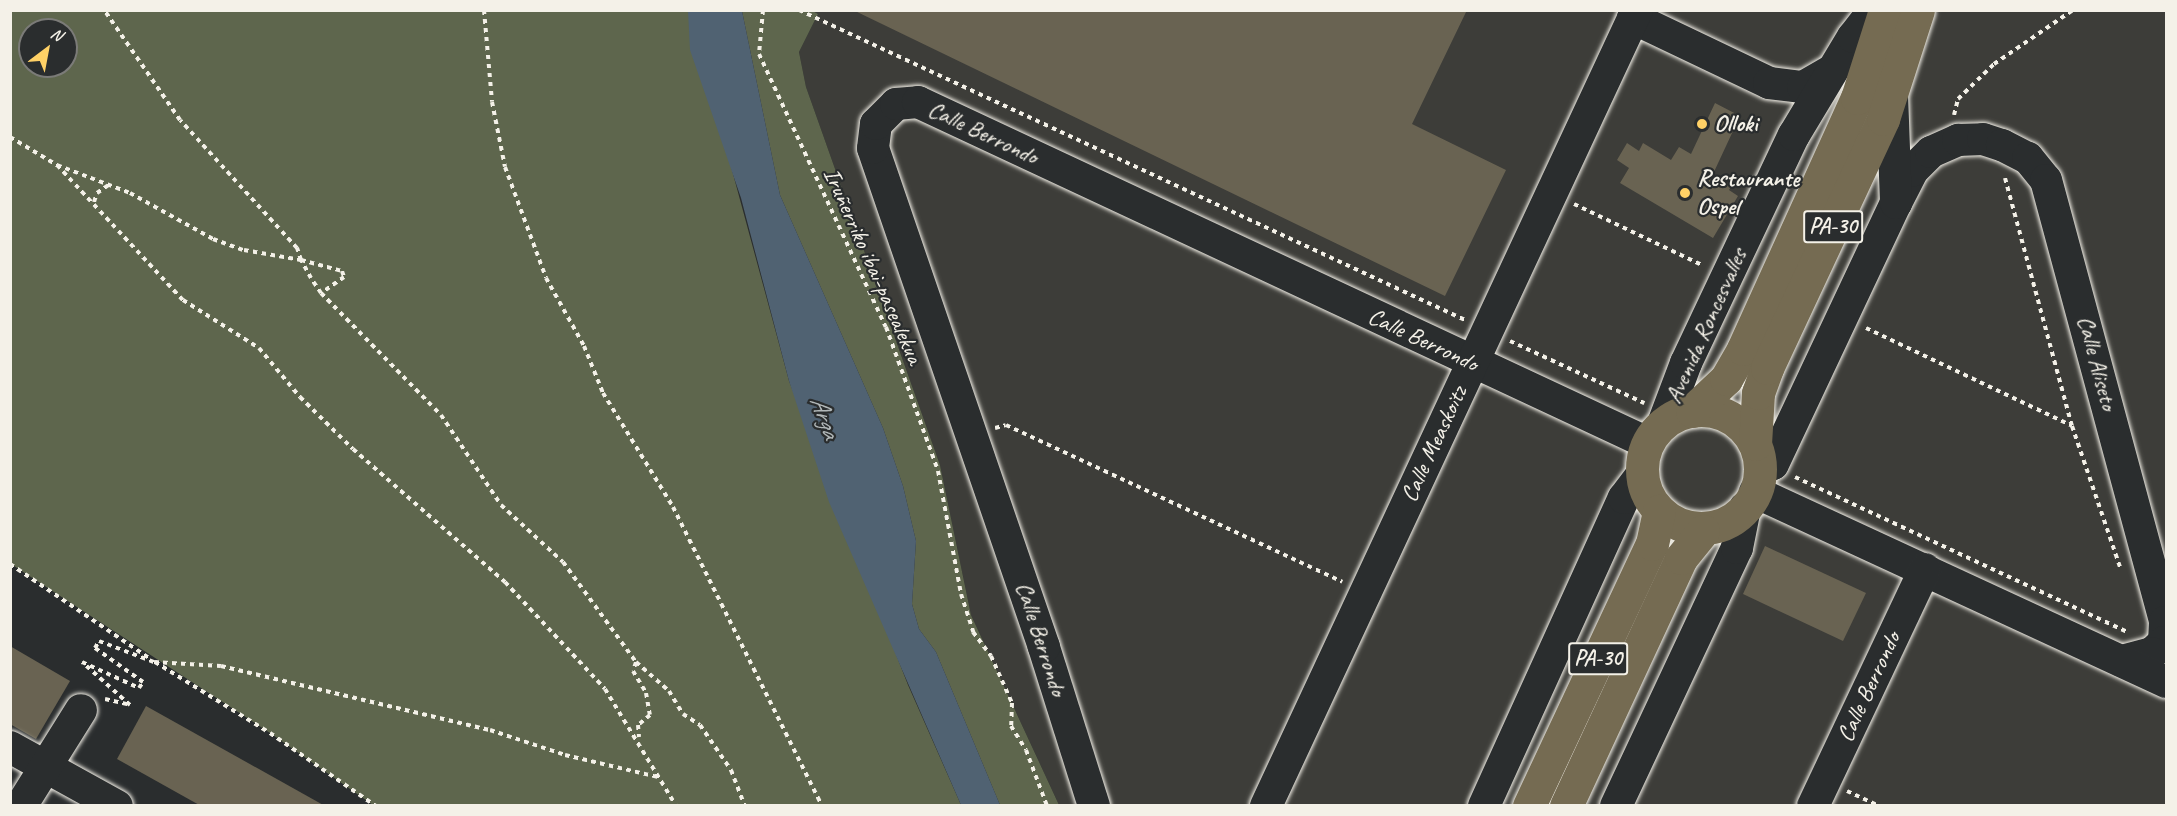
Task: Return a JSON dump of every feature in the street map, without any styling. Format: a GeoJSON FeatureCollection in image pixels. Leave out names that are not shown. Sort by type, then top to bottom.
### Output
{"type":"FeatureCollection","features":[{"type":"Feature","properties":{"kind":"highway","name":"PA-30"},"geometry":{"type":"LineString","coordinates":[[1651,447],[1726,379],[1743,349],[1857,98],[1885,10]]}},
{"type":"Feature","properties":{"kind":"highway","name":"PA-30"},"geometry":{"type":"LineString","coordinates":[[1566,806],[1681,558],[1703,531],[1723,524],[1760,477],[1758,393],[1767,368],[1892,93],[1918,10]]}},
{"type":"Feature","properties":{"kind":"highway","name":"PA-30"},"geometry":{"type":"LineString","coordinates":[[1692,411],[1718,412],[1739,424],[1760,477]]}},
{"type":"Feature","properties":{"kind":"highway"},"geometry":{"type":"LineString","coordinates":[[1651,447],[1647,494],[1659,511],[1675,522],[1703,531]]}},
{"type":"Feature","properties":{"kind":"highway","name":"PA-30"},"geometry":{"type":"LineString","coordinates":[[1529,806],[1652,544],[1659,511]]}},
{"type":"Feature","properties":{"kind":"street","name":"Avenida Roncesvalles"},"geometry":{"type":"LineString","coordinates":[[1484,806],[1611,525],[1651,447],[1686,363],[1794,135],[1832,70],[1874,10]]}},
{"type":"Feature","properties":{"kind":"street","name":"Calle Measkoitz"},"geometry":{"type":"LineString","coordinates":[[1266,806],[1635,14],[1769,83],[1803,87],[1832,70]]}},
{"type":"Feature","properties":{"kind":"street"},"geometry":{"type":"LineString","coordinates":[[1616,806],[1737,549],[1760,477],[1773,464],[1896,203],[1892,93]]}},
{"type":"Feature","properties":{"kind":"street","name":"Calle Berrondo"},"geometry":{"type":"LineString","coordinates":[[1094,806],[971,433],[873,148],[876,124],[896,104],[918,102],[1651,447]]}},
{"type":"Feature","properties":{"kind":"street","name":"Calle Aliseto"},"geometry":{"type":"LineString","coordinates":[[1896,203],[1912,171],[1932,152],[1958,140],[1983,140],[2002,145],[2028,158],[2046,180],[2165,622],[2163,642],[2152,653]]}},
{"type":"Feature","properties":{"kind":"street"},"geometry":{"type":"LineString","coordinates":[[1760,477],[1925,569],[2166,682]]}},
{"type":"Feature","properties":{"kind":"street","name":"Calle Berrondo"},"geometry":{"type":"LineString","coordinates":[[1813,806],[1925,569]]}},
{"type":"Feature","properties":{"kind":"street"},"geometry":{"type":"LineString","coordinates":[[2122,661],[2152,653]]}},
{"type":"Feature","properties":{"kind":"street"},"geometry":{"type":"LineString","coordinates":[[21,806],[45,766],[90,704]]}},
{"type":"Feature","properties":{"kind":"street"},"geometry":{"type":"LineString","coordinates":[[10,747],[117,806]]}},
{"type":"Feature","properties":{"kind":"path"},"geometry":{"type":"LineString","coordinates":[[104,10],[180,120],[218,165],[281,227],[297,248],[301,260],[321,293],[441,415],[501,505],[563,562],[636,662],[669,691],[683,714],[700,725],[731,770],[745,806]]}},
{"type":"Feature","properties":{"kind":"path"},"geometry":{"type":"LineString","coordinates":[[484,10],[492,102],[506,167],[546,278],[584,346],[603,393],[673,507],[822,806]]}},
{"type":"Feature","properties":{"kind":"path","name":"Iruñerriko ibai-pasealekua"},"geometry":{"type":"LineString","coordinates":[[763,10],[759,54],[886,327],[938,471],[960,594],[973,632],[991,656],[1012,703],[1011,726],[1026,750],[1047,806]]}},
{"type":"Feature","properties":{"kind":"path"},"geometry":{"type":"LineString","coordinates":[[799,10],[1644,403],[1648,393]]}},
{"type":"Feature","properties":{"kind":"path"},"geometry":{"type":"LineString","coordinates":[[1958,140],[1953,116],[1958,99],[1994,64],[2073,10]]}},
{"type":"Feature","properties":{"kind":"path"},"geometry":{"type":"LineString","coordinates":[[10,137],[57,165],[110,184],[213,239],[296,262],[301,260],[342,271],[344,277],[321,293]]}},
{"type":"Feature","properties":{"kind":"path"},"geometry":{"type":"LineString","coordinates":[[57,165],[183,300],[259,348],[300,397],[353,449],[505,582],[605,689],[639,740],[676,806]]}},
{"type":"Feature","properties":{"kind":"path"},"geometry":{"type":"LineString","coordinates":[[2000,174],[2007,180],[2072,426],[2122,573]]}},
{"type":"Feature","properties":{"kind":"path"},"geometry":{"type":"LineString","coordinates":[[94,203],[97,193],[110,184]]}},
{"type":"Feature","properties":{"kind":"path"},"geometry":{"type":"LineString","coordinates":[[1552,193],[1726,278]]}},
{"type":"Feature","properties":{"kind":"path"},"geometry":{"type":"LineString","coordinates":[[1843,318],[2072,426]]}},
{"type":"Feature","properties":{"kind":"path"},"geometry":{"type":"LineString","coordinates":[[971,433],[1006,425],[1365,593]]}},
{"type":"Feature","properties":{"kind":"path"},"geometry":{"type":"LineString","coordinates":[[1760,477],[2146,640],[2152,653]]}},
{"type":"Feature","properties":{"kind":"path"},"geometry":{"type":"LineString","coordinates":[[10,564],[154,662],[270,733],[376,806]]}},
{"type":"Feature","properties":{"kind":"path"},"geometry":{"type":"LineString","coordinates":[[90,704],[129,705],[82,662],[139,688],[143,682],[95,648],[99,641],[154,662],[221,666],[490,730],[565,754],[658,777]]}},
{"type":"Feature","properties":{"kind":"path"},"geometry":{"type":"LineString","coordinates":[[636,662],[633,672],[646,693],[650,715],[638,725],[639,740]]}},
{"type":"Feature","properties":{"kind":"shaded area"},"geometry":{"type":"Polygon","coordinates":[[[811,10],[2166,11],[2166,805],[1059,805],[971,615],[940,465],[806,87],[799,52],[818,14],[811,10]]]}},
{"type":"Feature","properties":{"kind":"green space"},"geometry":{"type":"Polygon","coordinates":[[[811,10],[818,14],[799,52],[806,87],[940,465],[971,615],[1059,805],[1000,805],[936,652],[919,629],[912,604],[916,541],[903,486],[883,428],[780,195],[742,11],[811,10]]]}},
{"type":"Feature","properties":{"kind":"green space"},"geometry":{"type":"Polygon","coordinates":[[[10,11],[689,11],[789,381],[908,685],[961,805],[373,805],[270,733],[11,564],[10,11]]]}},
{"type":"Feature","properties":{"kind":"water","name":"Arga"},"geometry":{"type":"Polygon","coordinates":[[[688,11],[742,11],[780,195],[883,428],[903,486],[916,541],[912,604],[919,629],[936,652],[1000,805],[961,805],[829,502],[789,381],[741,198],[690,50],[688,11]]]}},
{"type":"Feature","properties":{"kind":"building"},"geometry":{"type":"Polygon","coordinates":[[[853,10],[1467,10],[1412,124],[1506,170],[1445,296],[853,10]]]}},
{"type":"Feature","properties":{"kind":"building","name":"Restaurante Ospel"},"geometry":{"type":"Polygon","coordinates":[[[1715,103],[1740,116],[1713,174],[1732,185],[1729,190],[1738,196],[1713,238],[1620,183],[1629,168],[1617,160],[1627,143],[1639,151],[1643,143],[1671,160],[1679,147],[1691,154],[1715,103]]]}},
{"type":"Feature","properties":{"kind":"building"},"geometry":{"type":"Polygon","coordinates":[[[1765,546],[1866,593],[1843,641],[1743,594],[1765,546]]]}},
{"type":"Feature","properties":{"kind":"building"},"geometry":{"type":"Polygon","coordinates":[[[10,646],[70,681],[36,739],[10,724],[10,646]]]}},
{"type":"Feature","properties":{"kind":"building"},"geometry":{"type":"Polygon","coordinates":[[[146,706],[325,806],[201,806],[117,759],[146,706]]]}},
{"type":"Feature","properties":{"kind":"place","name":"Olloki"},"geometry":{"type":"Point","coordinates":[1702,124]}},
{"type":"Feature","properties":{"kind":"place","name":"Restaurante Ospel"},"geometry":{"type":"Point","coordinates":[1685,193]}}]}
